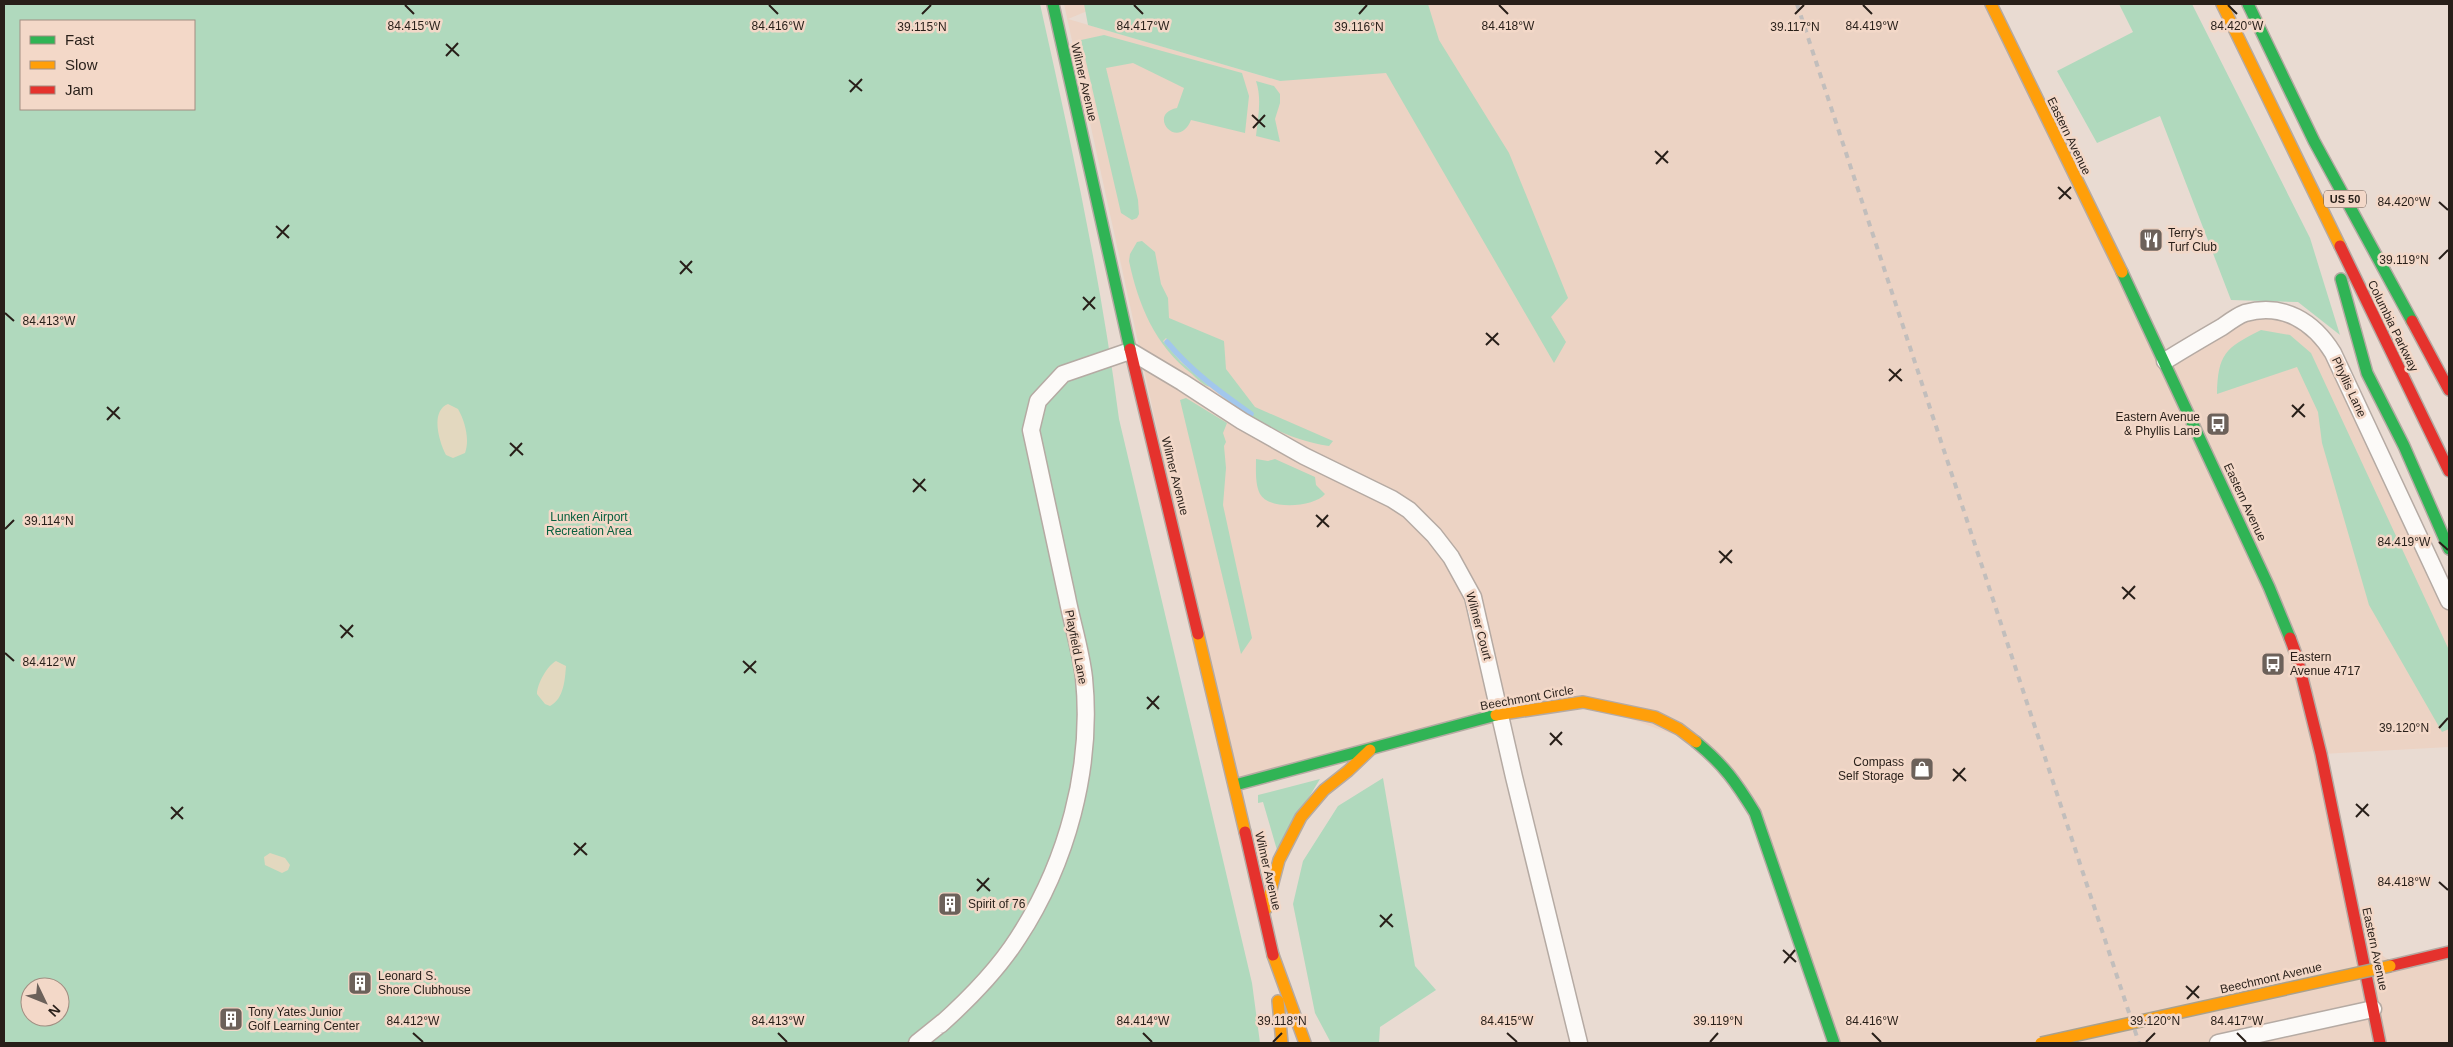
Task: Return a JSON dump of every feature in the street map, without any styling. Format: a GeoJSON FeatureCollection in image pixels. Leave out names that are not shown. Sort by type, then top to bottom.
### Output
{"type":"FeatureCollection","features":[{"type":"Feature","properties":{"kind":"main road","name":"Wilmer Avenue"},"geometry":{"type":"LineString","coordinates":[[1053,4],[1130,351],[1235,785],[1273,955]]}},
{"type":"Feature","properties":{"kind":"main road","name":"Eastern Avenue"},"geometry":{"type":"LineString","coordinates":[[1991,4],[2165,361],[2269,587],[2297,657],[2321,754],[2380,1043]]}},
{"type":"Feature","properties":{"kind":"main road","name":"Columbia Parkway"},"geometry":{"type":"LineString","coordinates":[[2222,4],[2449,471]]}},
{"type":"Feature","properties":{"kind":"main road","name":"Columbia Parkway"},"geometry":{"type":"LineString","coordinates":[[2248,4],[2314,141],[2449,390]]}},
{"type":"Feature","properties":{"kind":"main road"},"geometry":{"type":"LineString","coordinates":[[2323,212],[2367,373],[2404,446],[2449,549]]}},
{"type":"Feature","properties":{"kind":"main road"},"geometry":{"type":"LineString","coordinates":[[2372,249],[2438,345]]}},
{"type":"Feature","properties":{"kind":"main road","name":"Beechmont Circle"},"geometry":{"type":"LineString","coordinates":[[1235,785],[1501,714],[1583,702],[1656,717],[1679,729],[1720,762],[1737,782],[1759,821],[1834,1043]]}},
{"type":"Feature","properties":{"kind":"main road"},"geometry":{"type":"LineString","coordinates":[[1265,916],[1275,868],[1286,841],[1303,815],[1324,789],[1346,774],[1371,749]]}},
{"type":"Feature","properties":{"kind":"main road"},"geometry":{"type":"LineString","coordinates":[[2415,959],[2449,942]]}},
{"type":"Feature","properties":{"kind":"main road","name":"Beechmont Avenue"},"geometry":{"type":"LineString","coordinates":[[2041,1043],[2449,952]]}},
{"type":"Feature","properties":{"kind":"main road"},"geometry":{"type":"LineString","coordinates":[[1273,955],[1282,1043]]}},
{"type":"Feature","properties":{"kind":"main road"},"geometry":{"type":"LineString","coordinates":[[1273,955],[1305,1043]]}},
{"type":"Feature","properties":{"kind":"street","name":"Phyllis Lane"},"geometry":{"type":"LineString","coordinates":[[2165,361],[2244,314],[2261,310],[2279,311],[2296,316],[2311,325],[2324,338],[2333,353],[2449,601]]}},
{"type":"Feature","properties":{"kind":"street","name":"Wilmer Court"},"geometry":{"type":"LineString","coordinates":[[1130,351],[1242,421],[1304,456],[1392,499],[1409,510],[1452,557],[1473,597],[1514,777],[1579,1043]]}},
{"type":"Feature","properties":{"kind":"street","name":"Playfield Lane"},"geometry":{"type":"LineString","coordinates":[[917,1043],[942,1024],[994,970],[1018,938],[1043,893],[1059,857],[1074,807],[1082,769],[1085,730],[1084,678],[1031,430],[1038,401],[1063,374],[1130,351]]}},
{"type":"Feature","properties":{"kind":"street"},"geometry":{"type":"LineString","coordinates":[[2218,1043],[2373,1009]]}},
{"type":"Feature","properties":{"kind":"shaded area"},"geometry":{"type":"Polygon","coordinates":[[[1064,4],[1104,4],[1068,19],[1280,81],[1372,4],[1991,4],[2165,360],[2261,310],[2311,325],[2449,601],[2449,747],[2322,754],[2358,939],[2392,962],[2449,952],[2449,1043],[1834,1043],[1759,821],[1700,744],[1583,702],[1235,785],[1064,4]]]}},
{"type":"Feature","properties":{"kind":"green space","name":"Lunken Airport Recreation Area"},"geometry":{"type":"Polygon","coordinates":[[[4,4],[1040,4],[1074,159],[1094,263],[1119,419],[1252,983],[1260,1043],[4,1043],[4,4]]]}},
{"type":"Feature","properties":{"kind":"green space"},"geometry":{"type":"Polygon","coordinates":[[[1084,4],[1428,4],[1439,40],[1509,153],[1568,298],[1551,317],[1566,342],[1554,363],[1386,73],[1280,81],[1088,25],[1084,4]]]}},
{"type":"Feature","properties":{"kind":"green space"},"geometry":{"type":"Polygon","coordinates":[[[2119,4],[2192,4],[2310,238],[2340,335],[2298,302],[2231,300],[2160,116],[2097,143],[2057,71],[2133,32],[2119,4]]]}},
{"type":"Feature","properties":{"kind":"green space"},"geometry":{"type":"Polygon","coordinates":[[[1104,35],[1242,73],[1249,96],[1245,133],[1191,120],[1185,129],[1173,132],[1164,123],[1164,117],[1168,112],[1177,108],[1184,88],[1133,63],[1106,68],[1138,200],[1139,214],[1137,218],[1132,220],[1121,213],[1081,40],[1104,35]]]}},
{"type":"Feature","properties":{"kind":"green space"},"geometry":{"type":"Polygon","coordinates":[[[1256,81],[1274,86],[1280,94],[1280,103],[1275,119],[1280,142],[1256,136],[1259,101],[1256,81]]]}},
{"type":"Feature","properties":{"kind":"green space"},"geometry":{"type":"Polygon","coordinates":[[[1142,241],[1155,252],[1161,284],[1168,298],[1169,318],[1224,341],[1226,369],[1255,407],[1333,441],[1329,446],[1298,439],[1251,416],[1252,413],[1211,384],[1185,361],[1166,338],[1163,341],[1181,362],[1210,387],[1198,380],[1168,351],[1158,337],[1143,308],[1129,261],[1130,254],[1137,242],[1142,241]]]}},
{"type":"Feature","properties":{"kind":"green space"},"geometry":{"type":"Polygon","coordinates":[[[2261,330],[2290,335],[2311,353],[2449,650],[2449,729],[2442,732],[2369,605],[2322,443],[2318,412],[2297,367],[2217,394],[2219,370],[2226,354],[2239,342],[2261,330]]]}},
{"type":"Feature","properties":{"kind":"green space"},"geometry":{"type":"Polygon","coordinates":[[[1186,398],[1227,423],[1223,433],[1226,442],[1224,446],[1226,468],[1223,505],[1252,638],[1241,654],[1180,400],[1186,398]]]}},
{"type":"Feature","properties":{"kind":"green space"},"geometry":{"type":"Polygon","coordinates":[[[1256,459],[1268,461],[1275,459],[1315,477],[1316,485],[1325,494],[1312,502],[1292,505],[1273,503],[1265,499],[1260,494],[1257,486],[1256,459]]]}},
{"type":"Feature","properties":{"kind":"green space"},"geometry":{"type":"Polygon","coordinates":[[[1383,778],[1415,966],[1436,990],[1380,1027],[1379,1043],[1331,1043],[1315,1013],[1293,904],[1303,861],[1338,806],[1383,778]]]}},
{"type":"Feature","properties":{"kind":"green space"},"geometry":{"type":"Polygon","coordinates":[[[1320,779],[1277,850],[1263,802],[1258,803],[1258,795],[1320,779]]]}},
{"type":"Feature","properties":{"kind":"sand"},"geometry":{"type":"Polygon","coordinates":[[[448,404],[458,409],[465,425],[467,437],[465,453],[453,458],[446,455],[441,443],[438,427],[439,413],[448,404]]]}},
{"type":"Feature","properties":{"kind":"sand"},"geometry":{"type":"Polygon","coordinates":[[[556,661],[566,666],[565,677],[561,694],[555,703],[550,706],[545,704],[537,694],[537,690],[546,671],[556,661]]]}},
{"type":"Feature","properties":{"kind":"sand"},"geometry":{"type":"Polygon","coordinates":[[[270,853],[285,858],[290,865],[288,870],[282,873],[265,865],[264,857],[270,853]]]}},
{"type":"Feature","properties":{"kind":"waterway"},"geometry":{"type":"LineString","coordinates":[[1167,342],[1196,372],[1251,414]]}},
{"type":"Feature","properties":{"kind":"railway"},"geometry":{"type":"LineString","coordinates":[[1797,4],[2139,1043]]}},
{"type":"Feature","properties":{"kind":"traffic: fast"},"geometry":{"type":"LineString","coordinates":[[1053,4],[1130,349]]}},
{"type":"Feature","properties":{"kind":"traffic: fast"},"geometry":{"type":"LineString","coordinates":[[2248,4],[2314,141],[2412,321]]}},
{"type":"Feature","properties":{"kind":"traffic: fast"},"geometry":{"type":"LineString","coordinates":[[2122,272],[2269,587],[2290,638]]}},
{"type":"Feature","properties":{"kind":"traffic: fast"},"geometry":{"type":"LineString","coordinates":[[2341,279],[2367,373],[2404,446],[2449,549]]}},
{"type":"Feature","properties":{"kind":"traffic: fast"},"geometry":{"type":"LineString","coordinates":[[1235,785],[1496,715]]}},
{"type":"Feature","properties":{"kind":"traffic: fast"},"geometry":{"type":"LineString","coordinates":[[1696,742],[1729,774],[1755,813],[1834,1043]]}},
{"type":"Feature","properties":{"kind":"traffic: slow"},"geometry":{"type":"LineString","coordinates":[[1991,4],[2122,272]]}},
{"type":"Feature","properties":{"kind":"traffic: slow"},"geometry":{"type":"LineString","coordinates":[[2222,4],[2340,246]]}},
{"type":"Feature","properties":{"kind":"traffic: slow"},"geometry":{"type":"LineString","coordinates":[[1198,634],[1245,832]]}},
{"type":"Feature","properties":{"kind":"traffic: slow"},"geometry":{"type":"LineString","coordinates":[[1496,715],[1583,702],[1655,717],[1679,729],[1696,742]]}},
{"type":"Feature","properties":{"kind":"traffic: slow"},"geometry":{"type":"LineString","coordinates":[[1266,909],[1279,860],[1301,817],[1324,790],[1370,750]]}},
{"type":"Feature","properties":{"kind":"traffic: slow"},"geometry":{"type":"LineString","coordinates":[[1273,955],[1305,1043]]}},
{"type":"Feature","properties":{"kind":"traffic: slow"},"geometry":{"type":"LineString","coordinates":[[2041,1043],[2390,966]]}},
{"type":"Feature","properties":{"kind":"traffic: slow"},"geometry":{"type":"LineString","coordinates":[[1278,1001],[1282,1043]]}},
{"type":"Feature","properties":{"kind":"traffic: jam"},"geometry":{"type":"LineString","coordinates":[[2340,246],[2449,471]]}},
{"type":"Feature","properties":{"kind":"traffic: jam"},"geometry":{"type":"LineString","coordinates":[[2412,321],[2449,390]]}},
{"type":"Feature","properties":{"kind":"traffic: jam"},"geometry":{"type":"LineString","coordinates":[[1130,349],[1198,634]]}},
{"type":"Feature","properties":{"kind":"traffic: jam"},"geometry":{"type":"LineString","coordinates":[[2290,638],[2297,657],[2321,754],[2380,1043]]}},
{"type":"Feature","properties":{"kind":"traffic: jam"},"geometry":{"type":"LineString","coordinates":[[1245,832],[1273,955]]}},
{"type":"Feature","properties":{"kind":"traffic: jam"},"geometry":{"type":"LineString","coordinates":[[2390,966],[2449,952]]}},
{"type":"Feature","properties":{"kind":"place","name":"Terry's Turf Club"},"geometry":{"type":"Point","coordinates":[2151,240]}},
{"type":"Feature","properties":{"kind":"place","name":"Eastern Avenue & Phyllis Lane"},"geometry":{"type":"Point","coordinates":[2218,424]}},
{"type":"Feature","properties":{"kind":"place","name":"Eastern Avenue 4717"},"geometry":{"type":"Point","coordinates":[2273,664]}},
{"type":"Feature","properties":{"kind":"place","name":"Compass Self Storage"},"geometry":{"type":"Point","coordinates":[1922,769]}},
{"type":"Feature","properties":{"kind":"place","name":"Spirit of 76"},"geometry":{"type":"Point","coordinates":[950,904]}},
{"type":"Feature","properties":{"kind":"place","name":"Leonard S. Shore Clubhouse"},"geometry":{"type":"Point","coordinates":[360,983]}},
{"type":"Feature","properties":{"kind":"place","name":"Tony Yates Junior Golf Learning Center"},"geometry":{"type":"Point","coordinates":[231,1019]}}]}
